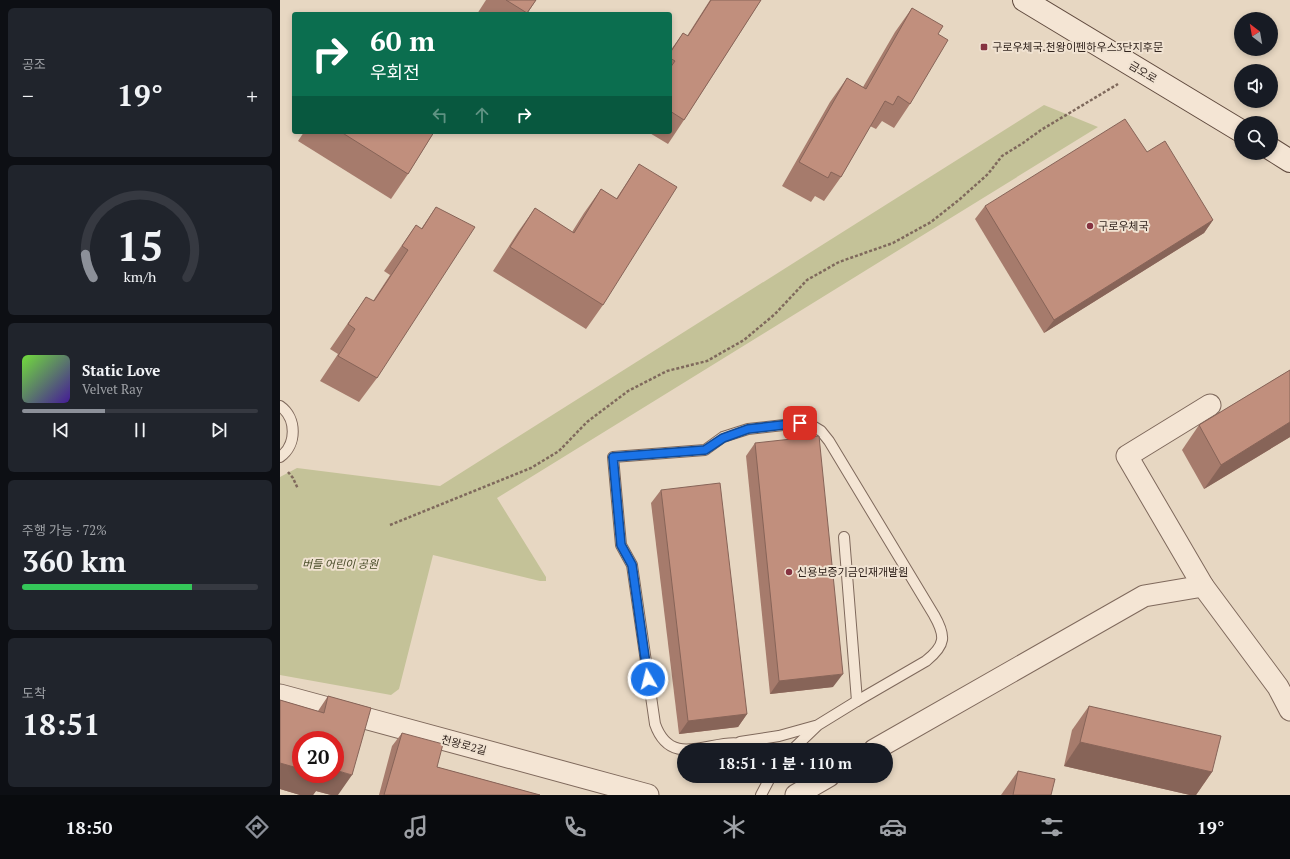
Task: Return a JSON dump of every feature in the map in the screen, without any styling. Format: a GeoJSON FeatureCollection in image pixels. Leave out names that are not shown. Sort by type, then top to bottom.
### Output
{"type":"FeatureCollection","features":[{"type":"Feature","properties":{"kind":"main road","name":"금오로"},"geometry":{"type":"LineString","coordinates":[[1024,0],[1234,127]]}},
{"type":"Feature","properties":{"kind":"main road"},"geometry":{"type":"LineString","coordinates":[[1278,153],[1290,161]]}},
{"type":"Feature","properties":{"kind":"street"},"geometry":{"type":"LineString","coordinates":[[1210,405],[1127,456],[1203,586],[1278,687],[1290,710]]}},
{"type":"Feature","properties":{"kind":"street"},"geometry":{"type":"LineString","coordinates":[[886,743],[1144,596],[1203,586]]}},
{"type":"Feature","properties":{"kind":"street","name":"천왕로2길"},"geometry":{"type":"LineString","coordinates":[[280,695],[648,795]]}},
{"type":"Feature","properties":{"kind":"street"},"geometry":{"type":"LineString","coordinates":[[796,795],[817,783]]}},
{"type":"Feature","properties":{"kind":"lane"},"geometry":{"type":"LineString","coordinates":[[280,406],[290,416],[293,426],[293,436],[290,446],[280,457]]}},
{"type":"Feature","properties":{"kind":"lane"},"geometry":{"type":"LineString","coordinates":[[677,748],[664,741],[658,733],[655,724],[632,565],[621,545],[613,457],[705,450],[723,438],[748,429],[800,423],[812,425],[821,431],[833,447],[940,625],[942,644],[936,653],[926,661],[857,701],[818,726],[800,743]]}},
{"type":"Feature","properties":{"kind":"lane"},"geometry":{"type":"LineString","coordinates":[[844,537],[857,701]]}},
{"type":"Feature","properties":{"kind":"lane"},"geometry":{"type":"LineString","coordinates":[[732,743],[779,736],[818,726]]}},
{"type":"Feature","properties":{"kind":"path"},"geometry":{"type":"LineString","coordinates":[[390,525],[531,468],[560,451],[587,422],[628,391],[667,371],[707,361],[744,340],[775,314],[807,280],[839,262],[893,243],[931,222],[988,174],[1002,156],[1140,71]]}},
{"type":"Feature","properties":{"kind":"green space","name":"버들 어린이 공원"},"geometry":{"type":"Polygon","coordinates":[[[1044,105],[1098,127],[497,498],[546,577],[546,581],[540,581],[433,555],[399,689],[391,695],[280,675],[280,477],[297,468],[440,486],[1044,105]]]}},
{"type":"Feature","properties":{"kind":"building"},"geometry":{"type":"Polygon","coordinates":[[[506,0],[536,0],[528,12],[506,0]]]}},
{"type":"Feature","properties":{"kind":"building"},"geometry":{"type":"Polygon","coordinates":[[[711,0],[761,0],[684,120],[672,112],[672,65],[675,61],[672,59],[672,50],[683,33],[688,36],[711,0]]]}},
{"type":"Feature","properties":{"kind":"building"},"geometry":{"type":"Polygon","coordinates":[[[912,8],[943,26],[938,34],[948,40],[910,104],[898,96],[893,105],[885,101],[841,177],[831,172],[828,178],[799,162],[847,78],[866,89],[912,8]]]}},
{"type":"Feature","properties":{"kind":"building","name":"구로우체국"},"geometry":{"type":"Polygon","coordinates":[[[1125,119],[1147,152],[1165,141],[1213,220],[1054,320],[985,206],[1125,119]]]}},
{"type":"Feature","properties":{"kind":"building"},"geometry":{"type":"Polygon","coordinates":[[[344,134],[433,134],[408,174],[344,134]]]}},
{"type":"Feature","properties":{"kind":"building"},"geometry":{"type":"Polygon","coordinates":[[[639,164],[677,187],[603,305],[510,247],[535,208],[574,233],[601,189],[617,199],[639,164]]]}},
{"type":"Feature","properties":{"kind":"building"},"geometry":{"type":"Polygon","coordinates":[[[436,207],[475,227],[377,378],[338,356],[355,329],[348,324],[366,297],[374,301],[408,250],[402,246],[416,225],[422,229],[436,207]]]}},
{"type":"Feature","properties":{"kind":"building"},"geometry":{"type":"Polygon","coordinates":[[[1290,370],[1290,422],[1221,465],[1199,425],[1290,370]]]}},
{"type":"Feature","properties":{"kind":"building","name":"신용보증기금인재개발원"},"geometry":{"type":"Polygon","coordinates":[[[819,436],[843,674],[779,681],[755,443],[819,436]]]}},
{"type":"Feature","properties":{"kind":"building"},"geometry":{"type":"Polygon","coordinates":[[[720,483],[747,714],[688,721],[661,490],[720,483]]]}},
{"type":"Feature","properties":{"kind":"building"},"geometry":{"type":"Polygon","coordinates":[[[328,696],[371,708],[352,775],[344,773],[344,731],[292,731],[292,766],[280,763],[280,700],[324,713],[328,696]]]}},
{"type":"Feature","properties":{"kind":"building"},"geometry":{"type":"Polygon","coordinates":[[[1089,706],[1221,736],[1212,772],[1080,742],[1089,706]]]}},
{"type":"Feature","properties":{"kind":"building"},"geometry":{"type":"Polygon","coordinates":[[[402,733],[443,744],[437,767],[540,795],[384,795],[402,733]]]}},
{"type":"Feature","properties":{"kind":"building"},"geometry":{"type":"Polygon","coordinates":[[[1018,771],[1055,779],[1051,795],[1013,795],[1018,771]]]}},
{"type":"Feature","properties":{"kind":"place","name":"구로우체국.천왕이펜하우스3단지후문"},"geometry":{"type":"Point","coordinates":[984,47]}},
{"type":"Feature","properties":{"kind":"place","name":"구로우체국"},"geometry":{"type":"Point","coordinates":[1090,226]}},
{"type":"Feature","properties":{"kind":"place","name":"신용보증기금인재개발원"},"geometry":{"type":"Point","coordinates":[789,572]}},
{"type":"Feature","properties":{"kind":"route"},"geometry":{"type":"LineString","coordinates":[[648,679],[632,565],[621,545],[613,457],[705,450],[723,438],[748,429],[800,423]]}}]}
